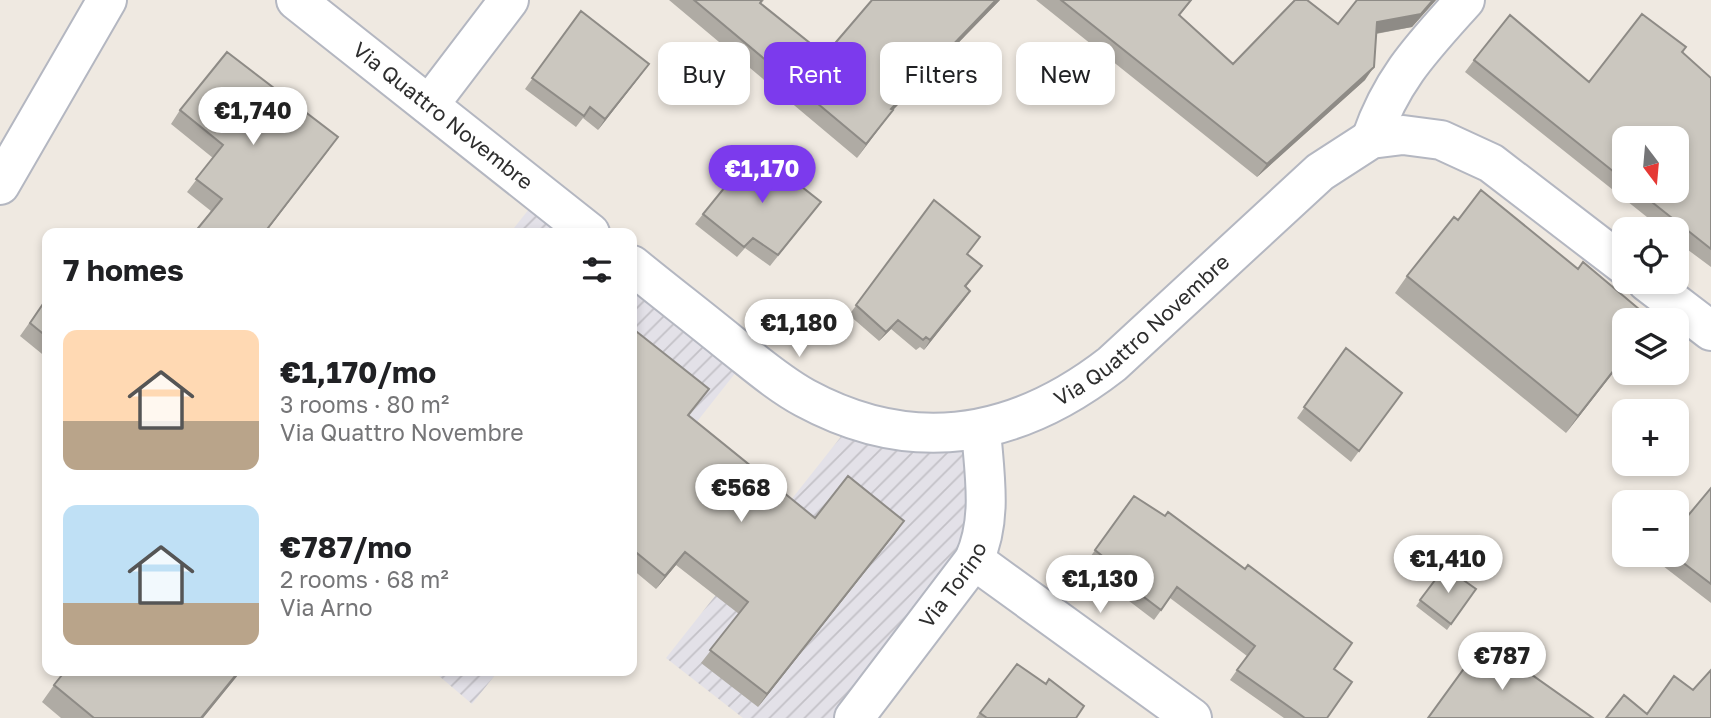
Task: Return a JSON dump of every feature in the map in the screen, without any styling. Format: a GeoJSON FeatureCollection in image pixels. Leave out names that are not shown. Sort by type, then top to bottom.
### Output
{"type":"FeatureCollection","features":[{"type":"Feature","properties":{"kind":"street"},"geometry":{"type":"LineString","coordinates":[[0,185],[107,0]]}},
{"type":"Feature","properties":{"kind":"street","name":"Via Quattro Novembre"},"geometry":{"type":"LineString","coordinates":[[296,0],[584,228]]}},
{"type":"Feature","properties":{"kind":"street"},"geometry":{"type":"LineString","coordinates":[[429,105],[509,0]]}},
{"type":"Feature","properties":{"kind":"street"},"geometry":{"type":"LineString","coordinates":[[1371,139],[1384,104],[1406,67],[1465,0]]}},
{"type":"Feature","properties":{"kind":"street","name":"Via Quattro Novembre"},"geometry":{"type":"LineString","coordinates":[[637,269],[772,377],[836,413],[871,426],[907,432],[944,433],[981,429],[1017,420],[1051,406],[1083,387],[1112,365],[1320,172],[1371,139],[1402,135],[1441,140],[1491,163],[1612,256]]}},
{"type":"Feature","properties":{"kind":"street"},"geometry":{"type":"LineString","coordinates":[[1663,294],[1711,331]]}},
{"type":"Feature","properties":{"kind":"street","name":"Via Torino"},"geometry":{"type":"LineString","coordinates":[[854,718],[974,559],[982,540],[986,519],[981,429]]}},
{"type":"Feature","properties":{"kind":"street"},"geometry":{"type":"LineString","coordinates":[[974,559],[1192,718]]}},
{"type":"Feature","properties":{"kind":"shaded area"},"geometry":{"type":"Polygon","coordinates":[[[537,199],[574,228],[514,228],[537,199]]]}},
{"type":"Feature","properties":{"kind":"shaded area"},"geometry":{"type":"Polygon","coordinates":[[[637,278],[744,362],[637,498],[637,278]]]}},
{"type":"Feature","properties":{"kind":"shaded area"},"geometry":{"type":"Polygon","coordinates":[[[851,424],[973,436],[976,532],[841,718],[743,718],[666,658],[851,424]]]}},
{"type":"Feature","properties":{"kind":"shaded area"},"geometry":{"type":"Polygon","coordinates":[[[439,676],[494,676],[472,704],[439,676]]]}},
{"type":"Feature","properties":{"kind":"building"},"geometry":{"type":"Polygon","coordinates":[[[694,0],[762,0],[760,3],[809,42],[764,42],[764,59],[750,47],[750,42],[744,42],[694,0]]]}},
{"type":"Feature","properties":{"kind":"building"},"geometry":{"type":"Polygon","coordinates":[[[872,0],[996,0],[956,42],[880,42],[880,105],[895,105],[866,144],[819,105],[866,105],[866,42],[836,42],[872,0]]]}},
{"type":"Feature","properties":{"kind":"building"},"geometry":{"type":"Polygon","coordinates":[[[1061,0],[1191,0],[1179,15],[1233,64],[1295,0],[1307,0],[1338,24],[1357,0],[1433,0],[1421,14],[1377,22],[1374,67],[1267,164],[1061,0]]]}},
{"type":"Feature","properties":{"kind":"building"},"geometry":{"type":"Polygon","coordinates":[[[581,11],[649,64],[605,119],[590,107],[584,116],[532,78],[581,11]]]}},
{"type":"Feature","properties":{"kind":"building"},"geometry":{"type":"Polygon","coordinates":[[[1642,14],[1686,47],[1682,52],[1711,78],[1711,249],[1689,232],[1689,217],[1671,217],[1653,203],[1689,203],[1689,126],[1612,126],[1612,170],[1474,60],[1510,15],[1589,82],[1642,14]]]}},
{"type":"Feature","properties":{"kind":"building"},"geometry":{"type":"Polygon","coordinates":[[[227,52],[338,137],[268,228],[198,228],[222,199],[196,179],[223,145],[180,110],[227,52]]]}},
{"type":"Feature","properties":{"kind":"building"},"geometry":{"type":"Polygon","coordinates":[[[755,150],[821,202],[778,255],[753,238],[744,247],[703,214],[755,150]]]}},
{"type":"Feature","properties":{"kind":"building"},"geometry":{"type":"Polygon","coordinates":[[[1481,190],[1578,269],[1583,262],[1612,286],[1612,294],[1621,294],[1638,308],[1612,308],[1612,372],[1578,416],[1407,276],[1454,217],[1458,220],[1481,190]]]}},
{"type":"Feature","properties":{"kind":"building"},"geometry":{"type":"Polygon","coordinates":[[[934,200],[980,237],[967,254],[982,266],[965,286],[970,291],[930,340],[926,337],[923,340],[898,320],[886,332],[856,305],[934,200]]]}},
{"type":"Feature","properties":{"kind":"building"},"geometry":{"type":"Polygon","coordinates":[[[42,305],[42,333],[30,323],[42,305]]]}},
{"type":"Feature","properties":{"kind":"building"},"geometry":{"type":"Polygon","coordinates":[[[637,332],[709,389],[688,415],[815,518],[848,476],[904,521],[767,694],[710,650],[748,602],[685,552],[665,576],[637,553],[637,332]]]}},
{"type":"Feature","properties":{"kind":"building"},"geometry":{"type":"Polygon","coordinates":[[[1346,348],[1402,393],[1359,451],[1304,407],[1346,348]]]}},
{"type":"Feature","properties":{"kind":"building"},"geometry":{"type":"Polygon","coordinates":[[[1711,488],[1711,584],[1689,567],[1689,514],[1711,488]]]}},
{"type":"Feature","properties":{"kind":"building"},"geometry":{"type":"Polygon","coordinates":[[[1134,496],[1165,516],[1168,512],[1245,569],[1248,565],[1352,643],[1334,669],[1352,682],[1327,718],[1305,718],[1237,670],[1255,646],[1177,587],[1161,610],[1119,578],[1123,573],[1095,550],[1134,496]]]}},
{"type":"Feature","properties":{"kind":"building"},"geometry":{"type":"Polygon","coordinates":[[[1445,567],[1476,589],[1451,624],[1420,600],[1445,567]]]}},
{"type":"Feature","properties":{"kind":"building"},"geometry":{"type":"Polygon","coordinates":[[[1484,641],[1593,718],[1428,718],[1484,641]]]}},
{"type":"Feature","properties":{"kind":"building"},"geometry":{"type":"Polygon","coordinates":[[[1017,664],[1046,684],[1049,679],[1084,706],[1076,718],[987,718],[980,713],[1017,664]]]}},
{"type":"Feature","properties":{"kind":"building"},"geometry":{"type":"Polygon","coordinates":[[[1711,670],[1711,718],[1606,718],[1624,695],[1647,714],[1674,676],[1693,690],[1711,670]]]}},
{"type":"Feature","properties":{"kind":"building"},"geometry":{"type":"Polygon","coordinates":[[[61,676],[235,676],[201,718],[94,718],[54,685],[61,676]]]}}]}
